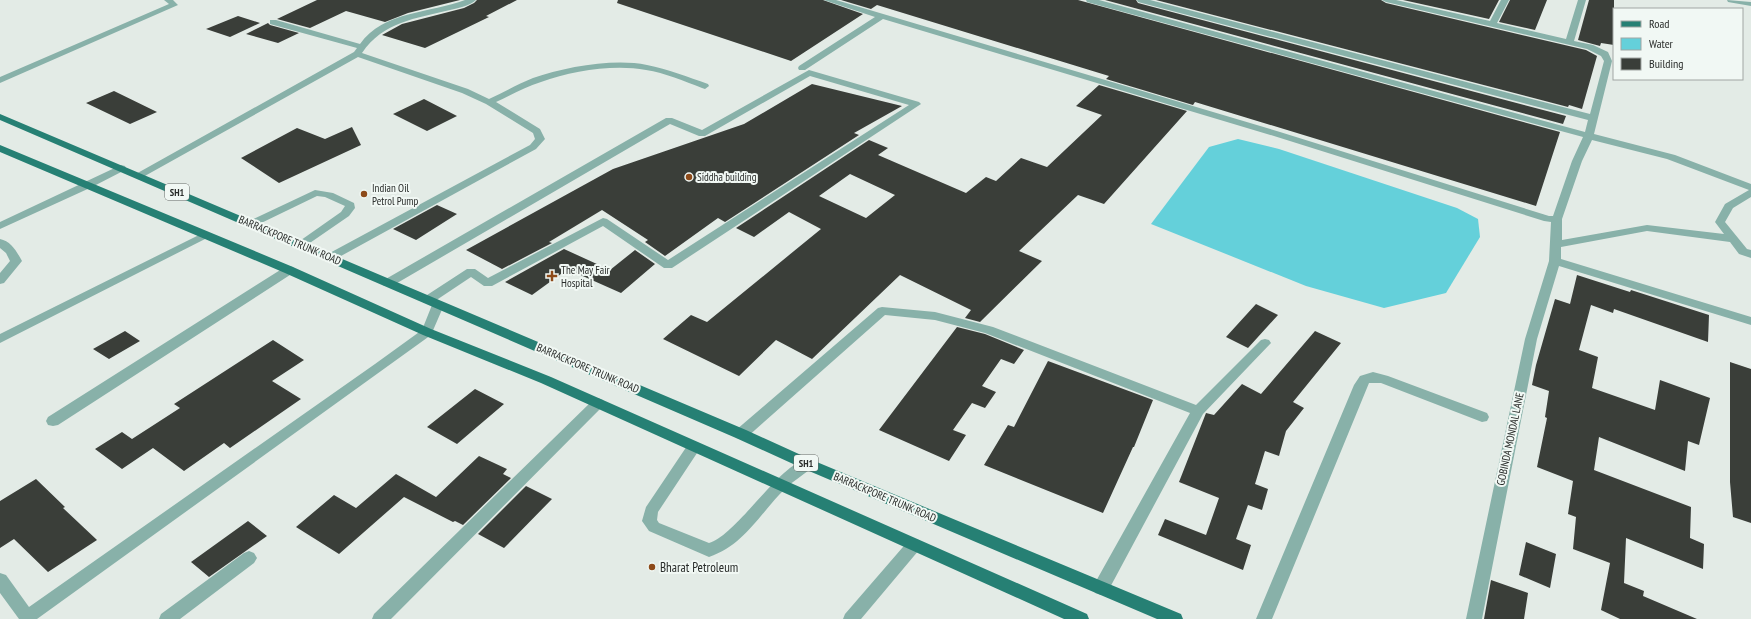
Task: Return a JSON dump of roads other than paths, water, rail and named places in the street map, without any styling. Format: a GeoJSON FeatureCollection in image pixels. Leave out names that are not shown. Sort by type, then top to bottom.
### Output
{"type":"FeatureCollection","features":[{"type":"Feature","properties":{"kind":"main road","name":"BARRACKPORE TRUNK ROAD"},"geometry":{"type":"LineString","coordinates":[[0,117],[388,282],[741,434],[807,464],[1175,619]]}},
{"type":"Feature","properties":{"kind":"main road","name":"SH1"},"geometry":{"type":"LineString","coordinates":[[0,148],[289,270],[427,332],[546,380],[1081,619]]}},
{"type":"Feature","properties":{"kind":"street"},"geometry":{"type":"LineString","coordinates":[[0,80],[174,5],[168,0]]}},
{"type":"Feature","properties":{"kind":"street"},"geometry":{"type":"LineString","coordinates":[[139,175],[359,51],[372,36],[396,21],[405,17],[458,6],[472,0]]}},
{"type":"Feature","properties":{"kind":"street"},"geometry":{"type":"LineString","coordinates":[[828,0],[1277,134],[1548,219],[1557,219]]}},
{"type":"Feature","properties":{"kind":"street"},"geometry":{"type":"LineString","coordinates":[[1090,0],[1671,157],[1751,188]]}},
{"type":"Feature","properties":{"kind":"street"},"geometry":{"type":"LineString","coordinates":[[1141,0],[1593,118]]}},
{"type":"Feature","properties":{"kind":"street"},"geometry":{"type":"LineString","coordinates":[[1386,0],[1569,42],[1582,0]]}},
{"type":"Feature","properties":{"kind":"street"},"geometry":{"type":"LineString","coordinates":[[1493,24],[1505,0]]}},
{"type":"Feature","properties":{"kind":"street"},"geometry":{"type":"LineString","coordinates":[[1731,0],[1751,4]]}},
{"type":"Feature","properties":{"kind":"street"},"geometry":{"type":"LineString","coordinates":[[802,68],[882,16]]}},
{"type":"Feature","properties":{"kind":"street"},"geometry":{"type":"LineString","coordinates":[[273,22],[359,51],[489,102],[537,131],[540,140],[533,147],[330,258]]}},
{"type":"Feature","properties":{"kind":"street","name":"GOBINDA MONDAL LANE"},"geometry":{"type":"LineString","coordinates":[[1474,619],[1531,339],[1555,261],[1557,219],[1577,161],[1589,136],[1608,62],[1607,57],[1599,51],[1569,42]]}},
{"type":"Feature","properties":{"kind":"street"},"geometry":{"type":"LineString","coordinates":[[489,102],[537,80],[556,75],[612,67],[644,67],[664,71],[704,86]]}},
{"type":"Feature","properties":{"kind":"street"},"geometry":{"type":"LineString","coordinates":[[0,580],[27,618],[427,332],[433,302],[471,272],[488,282],[603,221],[668,264],[916,104],[809,73],[702,134],[669,120],[388,282]]}},
{"type":"Feature","properties":{"kind":"street"},"geometry":{"type":"LineString","coordinates":[[0,226],[121,168]]}},
{"type":"Feature","properties":{"kind":"street"},"geometry":{"type":"LineString","coordinates":[[251,224],[316,193],[322,192],[328,194],[350,205],[350,208],[345,214],[300,245]]}},
{"type":"Feature","properties":{"kind":"street"},"geometry":{"type":"LineString","coordinates":[[1751,193],[1729,206],[1720,222],[1743,252],[1751,254]]}},
{"type":"Feature","properties":{"kind":"street"},"geometry":{"type":"LineString","coordinates":[[1556,244],[1647,228],[1733,239]]}},
{"type":"Feature","properties":{"kind":"street"},"geometry":{"type":"LineString","coordinates":[[0,339],[205,235]]}},
{"type":"Feature","properties":{"kind":"street"},"geometry":{"type":"LineString","coordinates":[[0,242],[11,251],[16,261],[0,280]]}},
{"type":"Feature","properties":{"kind":"street"},"geometry":{"type":"LineString","coordinates":[[1555,261],[1751,321]]}},
{"type":"Feature","properties":{"kind":"street"},"geometry":{"type":"LineString","coordinates":[[54,421],[289,270]]}},
{"type":"Feature","properties":{"kind":"street"},"geometry":{"type":"LineString","coordinates":[[741,434],[882,311],[936,316],[990,330],[1198,411]]}},
{"type":"Feature","properties":{"kind":"street"},"geometry":{"type":"LineString","coordinates":[[1101,588],[1198,411],[1265,343]]}},
{"type":"Feature","properties":{"kind":"street"},"geometry":{"type":"LineString","coordinates":[[1264,619],[1365,378],[1373,377],[1383,379],[1482,417]]}},
{"type":"Feature","properties":{"kind":"street"},"geometry":{"type":"LineString","coordinates":[[380,619],[598,403]]}},
{"type":"Feature","properties":{"kind":"street"},"geometry":{"type":"LineString","coordinates":[[694,446],[651,511],[649,517],[651,525],[654,527],[709,550],[721,546],[735,534],[780,485],[807,464]]}},
{"type":"Feature","properties":{"kind":"street"},"geometry":{"type":"LineString","coordinates":[[852,619],[914,545]]}},
{"type":"Feature","properties":{"kind":"street"},"geometry":{"type":"LineString","coordinates":[[167,619],[249,558]]}},
{"type":"Feature","properties":{"kind":"water"},"geometry":{"type":"Polygon","coordinates":[[[1238,139],[1279,149],[1457,208],[1478,219],[1480,237],[1446,293],[1384,308],[1306,286],[1151,224],[1209,147],[1238,139]]]}},
{"type":"Feature","properties":{"kind":"place","name":"Siddha building"},"geometry":{"type":"Point","coordinates":[689,177]}},
{"type":"Feature","properties":{"kind":"place","name":"Indian Oil Petrol Pump"},"geometry":{"type":"Point","coordinates":[364,194]}},
{"type":"Feature","properties":{"kind":"place","name":"The May Fair Hospital"},"geometry":{"type":"Point","coordinates":[552,276]}},
{"type":"Feature","properties":{"kind":"place","name":"Bharat Petroleum"},"geometry":{"type":"Point","coordinates":[652,567]}}]}
